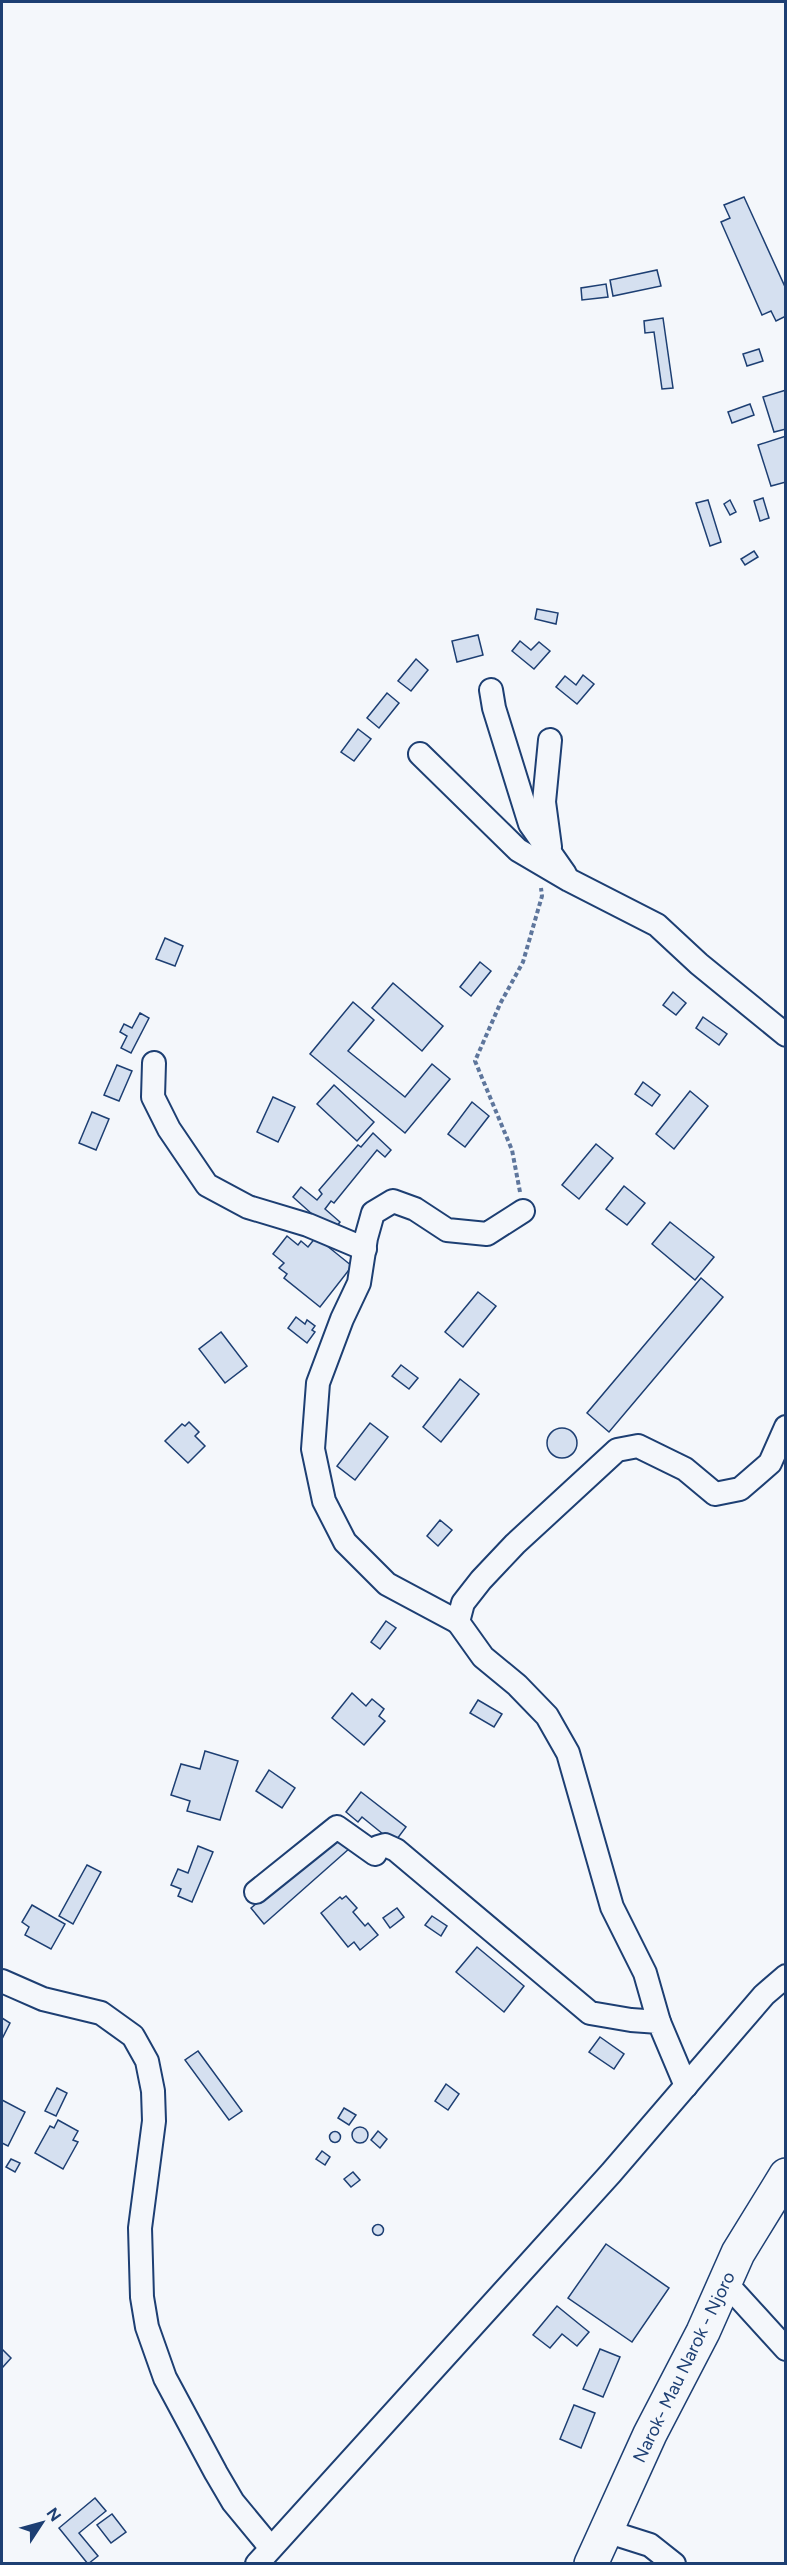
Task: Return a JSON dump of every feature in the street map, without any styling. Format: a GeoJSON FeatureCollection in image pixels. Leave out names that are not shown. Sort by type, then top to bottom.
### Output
{"type":"FeatureCollection","features":[{"type":"Feature","properties":{"kind":"highway","name":"Narok- Mau Narok - Njoro"},"geometry":{"type":"LineString","coordinates":[[591,2564],[738,2253],[786,2175]]}},
{"type":"Feature","properties":{"kind":"street"},"geometry":{"type":"LineString","coordinates":[[491,690],[494,708],[530,824],[545,858],[569,880],[657,925],[699,964],[786,1035]]}},
{"type":"Feature","properties":{"kind":"street"},"geometry":{"type":"LineString","coordinates":[[545,858],[544,802],[550,741]]}},
{"type":"Feature","properties":{"kind":"street"},"geometry":{"type":"LineString","coordinates":[[420,754],[518,850],[545,858]]}},
{"type":"Feature","properties":{"kind":"street"},"geometry":{"type":"LineString","coordinates":[[154,1063],[153,1097],[169,1129],[207,1185],[248,1207],[308,1226],[365,1249]]}},
{"type":"Feature","properties":{"kind":"street"},"geometry":{"type":"LineString","coordinates":[[524,1211],[487,1234],[447,1230],[416,1209],[393,1201],[374,1213],[359,1283],[342,1319],[318,1383],[313,1449],[324,1501],[345,1542],[387,1584],[458,1622],[483,1657],[517,1685],[547,1716],[568,1752],[612,1907],[645,1973],[659,2022],[686,2086]]}},
{"type":"Feature","properties":{"kind":"street"},"geometry":{"type":"LineString","coordinates":[[458,1622],[463,1603],[481,1580],[515,1544],[617,1450],[638,1446],[685,1469],[715,1494],[740,1489],[770,1462],[786,1428]]}},
{"type":"Feature","properties":{"kind":"street"},"geometry":{"type":"LineString","coordinates":[[256,1892],[337,1827],[375,1854],[378,1847],[385,1845],[396,1850],[590,2013],[659,2022]]}},
{"type":"Feature","properties":{"kind":"street"},"geometry":{"type":"LineString","coordinates":[[2,1981],[43,1999],[101,2013],[133,2036],[147,2061],[153,2091],[154,2121],[140,2228],[142,2298],[147,2327],[165,2378],[264,2556],[611,2173],[764,1995],[786,1976]]}},
{"type":"Feature","properties":{"kind":"street"},"geometry":{"type":"LineString","coordinates":[[725,2282],[786,2349]]}},
{"type":"Feature","properties":{"kind":"street"},"geometry":{"type":"LineString","coordinates":[[606,2531],[650,2545],[674,2564]]}},
{"type":"Feature","properties":{"kind":"path"},"geometry":{"type":"LineString","coordinates":[[524,1211],[512,1150],[475,1061],[500,1004],[523,962],[542,896],[545,858]]}},
{"type":"Feature","properties":{"kind":"building"},"geometry":{"type":"Polygon","coordinates":[[[744,197],[786,289],[786,316],[776,321],[771,311],[762,315],[721,222],[730,218],[724,205],[744,197]]]}},
{"type":"Feature","properties":{"kind":"building"},"geometry":{"type":"Polygon","coordinates":[[[657,270],[661,286],[613,296],[610,280],[657,270]]]}},
{"type":"Feature","properties":{"kind":"building"},"geometry":{"type":"Polygon","coordinates":[[[606,284],[608,297],[582,300],[581,288],[606,284]]]}},
{"type":"Feature","properties":{"kind":"building"},"geometry":{"type":"Polygon","coordinates":[[[663,318],[673,388],[662,389],[654,332],[645,333],[644,321],[663,318]]]}},
{"type":"Feature","properties":{"kind":"building"},"geometry":{"type":"Polygon","coordinates":[[[759,349],[763,361],[747,366],[743,354],[759,349]]]}},
{"type":"Feature","properties":{"kind":"building"},"geometry":{"type":"Polygon","coordinates":[[[786,390],[786,429],[774,432],[763,397],[786,390]]]}},
{"type":"Feature","properties":{"kind":"building"},"geometry":{"type":"Polygon","coordinates":[[[750,404],[754,415],[732,423],[728,412],[750,404]]]}},
{"type":"Feature","properties":{"kind":"building"},"geometry":{"type":"Polygon","coordinates":[[[786,436],[786,482],[771,486],[758,445],[786,436]]]}},
{"type":"Feature","properties":{"kind":"building"},"geometry":{"type":"Polygon","coordinates":[[[763,498],[769,518],[760,521],[754,501],[763,498]]]}},
{"type":"Feature","properties":{"kind":"building"},"geometry":{"type":"Polygon","coordinates":[[[708,500],[721,542],[710,546],[696,503],[708,500]]]}},
{"type":"Feature","properties":{"kind":"building"},"geometry":{"type":"Polygon","coordinates":[[[730,500],[736,512],[730,515],[724,504],[730,500]]]}},
{"type":"Feature","properties":{"kind":"building"},"geometry":{"type":"Polygon","coordinates":[[[754,551],[758,557],[745,565],[741,559],[754,551]]]}},
{"type":"Feature","properties":{"kind":"building"},"geometry":{"type":"Polygon","coordinates":[[[537,609],[558,613],[556,624],[535,619],[537,609]]]}},
{"type":"Feature","properties":{"kind":"building"},"geometry":{"type":"Polygon","coordinates":[[[478,635],[483,655],[457,662],[452,641],[478,635]]]}},
{"type":"Feature","properties":{"kind":"building"},"geometry":{"type":"Polygon","coordinates":[[[520,641],[531,650],[539,642],[550,651],[534,669],[512,651],[520,641]]]}},
{"type":"Feature","properties":{"kind":"building"},"geometry":{"type":"Polygon","coordinates":[[[416,659],[428,670],[411,691],[398,681],[416,659]]]}},
{"type":"Feature","properties":{"kind":"building"},"geometry":{"type":"Polygon","coordinates":[[[583,675],[594,684],[577,704],[556,687],[565,676],[576,685],[583,675]]]}},
{"type":"Feature","properties":{"kind":"building"},"geometry":{"type":"Polygon","coordinates":[[[387,693],[399,703],[379,728],[367,718],[387,693]]]}},
{"type":"Feature","properties":{"kind":"building"},"geometry":{"type":"Polygon","coordinates":[[[358,729],[371,739],[354,761],[341,752],[358,729]]]}},
{"type":"Feature","properties":{"kind":"building"},"geometry":{"type":"Polygon","coordinates":[[[165,938],[183,946],[175,966],[156,959],[165,938]]]}},
{"type":"Feature","properties":{"kind":"building"},"geometry":{"type":"Polygon","coordinates":[[[480,962],[491,971],[471,996],[460,987],[480,962]]]}},
{"type":"Feature","properties":{"kind":"building"},"geometry":{"type":"Polygon","coordinates":[[[393,983],[443,1026],[422,1051],[372,1008],[393,983]]]}},
{"type":"Feature","properties":{"kind":"building"},"geometry":{"type":"Polygon","coordinates":[[[673,992],[686,1003],[676,1015],[663,1005],[673,992]]]}},
{"type":"Feature","properties":{"kind":"building"},"geometry":{"type":"Polygon","coordinates":[[[353,1002],[374,1020],[348,1051],[405,1097],[432,1064],[450,1079],[405,1133],[310,1054],[353,1002]]]}},
{"type":"Feature","properties":{"kind":"building"},"geometry":{"type":"Polygon","coordinates":[[[140,1013],[149,1018],[131,1053],[121,1048],[127,1036],[120,1032],[124,1024],[132,1028],[140,1013]]]}},
{"type":"Feature","properties":{"kind":"building"},"geometry":{"type":"Polygon","coordinates":[[[703,1017],[727,1034],[719,1045],[696,1028],[703,1017]]]}},
{"type":"Feature","properties":{"kind":"building"},"geometry":{"type":"Polygon","coordinates":[[[117,1065],[132,1071],[119,1101],[104,1095],[117,1065]]]}},
{"type":"Feature","properties":{"kind":"building"},"geometry":{"type":"Polygon","coordinates":[[[643,1082],[660,1095],[652,1106],[635,1094],[643,1082]]]}},
{"type":"Feature","properties":{"kind":"building"},"geometry":{"type":"Polygon","coordinates":[[[334,1085],[374,1122],[357,1141],[317,1104],[334,1085]]]}},
{"type":"Feature","properties":{"kind":"building"},"geometry":{"type":"Polygon","coordinates":[[[690,1091],[708,1106],[674,1149],[656,1134],[690,1091]]]}},
{"type":"Feature","properties":{"kind":"building"},"geometry":{"type":"Polygon","coordinates":[[[273,1097],[295,1107],[278,1142],[257,1132],[273,1097]]]}},
{"type":"Feature","properties":{"kind":"building"},"geometry":{"type":"Polygon","coordinates":[[[472,1102],[489,1116],[465,1147],[448,1134],[472,1102]]]}},
{"type":"Feature","properties":{"kind":"building"},"geometry":{"type":"Polygon","coordinates":[[[92,1112],[109,1119],[96,1150],[79,1143],[92,1112]]]}},
{"type":"Feature","properties":{"kind":"building"},"geometry":{"type":"Polygon","coordinates":[[[373,1133],[391,1150],[385,1157],[377,1150],[334,1203],[331,1201],[325,1209],[340,1222],[332,1232],[293,1197],[301,1187],[317,1200],[322,1194],[319,1190],[358,1145],[361,1147],[373,1133]]]}},
{"type":"Feature","properties":{"kind":"building"},"geometry":{"type":"Polygon","coordinates":[[[596,1144],[613,1158],[579,1199],[562,1185],[596,1144]]]}},
{"type":"Feature","properties":{"kind":"building"},"geometry":{"type":"Polygon","coordinates":[[[624,1186],[645,1203],[627,1225],[606,1209],[624,1186]]]}},
{"type":"Feature","properties":{"kind":"building"},"geometry":{"type":"Polygon","coordinates":[[[670,1222],[714,1257],[695,1280],[652,1244],[670,1222]]]}},
{"type":"Feature","properties":{"kind":"building"},"geometry":{"type":"Polygon","coordinates":[[[287,1236],[298,1245],[301,1241],[308,1247],[316,1237],[352,1266],[320,1307],[284,1278],[287,1274],[279,1268],[284,1263],[273,1254],[287,1236]]]}},
{"type":"Feature","properties":{"kind":"building"},"geometry":{"type":"Polygon","coordinates":[[[701,1278],[723,1297],[609,1432],[587,1413],[701,1278]]]}},
{"type":"Feature","properties":{"kind":"building"},"geometry":{"type":"Polygon","coordinates":[[[478,1292],[496,1306],[463,1347],[445,1332],[478,1292]]]}},
{"type":"Feature","properties":{"kind":"building"},"geometry":{"type":"Polygon","coordinates":[[[296,1317],[305,1324],[307,1320],[315,1326],[312,1330],[315,1332],[307,1343],[288,1328],[296,1317]]]}},
{"type":"Feature","properties":{"kind":"building"},"geometry":{"type":"Polygon","coordinates":[[[221,1332],[247,1366],[225,1383],[199,1349],[221,1332]]]}},
{"type":"Feature","properties":{"kind":"building"},"geometry":{"type":"Polygon","coordinates":[[[401,1365],[418,1378],[409,1389],[392,1376],[401,1365]]]}},
{"type":"Feature","properties":{"kind":"building"},"geometry":{"type":"Polygon","coordinates":[[[460,1379],[479,1394],[441,1442],[423,1427],[460,1379]]]}},
{"type":"Feature","properties":{"kind":"building"},"geometry":{"type":"Polygon","coordinates":[[[189,1422],[199,1432],[195,1436],[205,1446],[188,1463],[165,1441],[182,1424],[185,1426],[189,1422]]]}},
{"type":"Feature","properties":{"kind":"building"},"geometry":{"type":"Polygon","coordinates":[[[370,1423],[388,1437],[355,1480],[337,1466],[370,1423]]]}},
{"type":"Feature","properties":{"kind":"building"},"geometry":{"type":"Polygon","coordinates":[[[562,1428],[568,1429],[576,1437],[576,1449],[568,1457],[562,1458],[556,1457],[548,1449],[547,1443],[548,1437],[556,1429],[562,1428]]]}},
{"type":"Feature","properties":{"kind":"building"},"geometry":{"type":"Polygon","coordinates":[[[440,1520],[452,1530],[438,1546],[427,1536],[440,1520]]]}},
{"type":"Feature","properties":{"kind":"building"},"geometry":{"type":"Polygon","coordinates":[[[386,1621],[396,1628],[380,1649],[371,1642],[386,1621]]]}},
{"type":"Feature","properties":{"kind":"building"},"geometry":{"type":"Polygon","coordinates":[[[352,1693],[366,1706],[372,1699],[384,1709],[379,1716],[385,1721],[364,1745],[332,1718],[352,1693]]]}},
{"type":"Feature","properties":{"kind":"building"},"geometry":{"type":"Polygon","coordinates":[[[478,1700],[502,1714],[494,1727],[470,1713],[478,1700]]]}},
{"type":"Feature","properties":{"kind":"building"},"geometry":{"type":"Polygon","coordinates":[[[205,1751],[238,1761],[220,1820],[187,1811],[190,1801],[171,1795],[181,1764],[200,1769],[205,1751]]]}},
{"type":"Feature","properties":{"kind":"building"},"geometry":{"type":"Polygon","coordinates":[[[269,1770],[295,1788],[282,1808],[256,1791],[269,1770]]]}},
{"type":"Feature","properties":{"kind":"building"},"geometry":{"type":"Polygon","coordinates":[[[361,1792],[406,1827],[394,1843],[362,1817],[358,1822],[346,1812],[361,1792]]]}},
{"type":"Feature","properties":{"kind":"building"},"geometry":{"type":"Polygon","coordinates":[[[337,1833],[350,1848],[264,1924],[251,1908],[337,1833]]]}},
{"type":"Feature","properties":{"kind":"building"},"geometry":{"type":"Polygon","coordinates":[[[198,1846],[213,1852],[192,1902],[178,1896],[181,1889],[171,1885],[178,1869],[188,1873],[198,1846]]]}},
{"type":"Feature","properties":{"kind":"building"},"geometry":{"type":"Polygon","coordinates":[[[87,1865],[101,1872],[73,1924],[59,1916],[87,1865]]]}},
{"type":"Feature","properties":{"kind":"building"},"geometry":{"type":"Polygon","coordinates":[[[346,1896],[357,1908],[353,1912],[365,1926],[368,1923],[378,1935],[360,1950],[354,1942],[348,1947],[321,1913],[340,1897],[342,1899],[346,1896]]]}},
{"type":"Feature","properties":{"kind":"building"},"geometry":{"type":"Polygon","coordinates":[[[32,1905],[65,1924],[51,1949],[25,1935],[29,1927],[22,1922],[32,1905]]]}},
{"type":"Feature","properties":{"kind":"building"},"geometry":{"type":"Polygon","coordinates":[[[397,1908],[404,1917],[390,1928],[383,1918],[397,1908]]]}},
{"type":"Feature","properties":{"kind":"building"},"geometry":{"type":"Polygon","coordinates":[[[432,1916],[447,1926],[441,1936],[425,1925],[432,1916]]]}},
{"type":"Feature","properties":{"kind":"building"},"geometry":{"type":"Polygon","coordinates":[[[477,1947],[524,1986],[504,2012],[456,1972],[477,1947]]]}},
{"type":"Feature","properties":{"kind":"building"},"geometry":{"type":"Polygon","coordinates":[[[2,2018],[10,2023],[2,2039],[2,2018]]]}},
{"type":"Feature","properties":{"kind":"building"},"geometry":{"type":"Polygon","coordinates":[[[600,2037],[624,2054],[614,2069],[589,2052],[600,2037]]]}},
{"type":"Feature","properties":{"kind":"building"},"geometry":{"type":"Polygon","coordinates":[[[198,2051],[242,2111],[229,2120],[185,2060],[198,2051]]]}},
{"type":"Feature","properties":{"kind":"building"},"geometry":{"type":"Polygon","coordinates":[[[446,2084],[459,2094],[448,2110],[435,2101],[446,2084]]]}},
{"type":"Feature","properties":{"kind":"building"},"geometry":{"type":"Polygon","coordinates":[[[57,2088],[67,2093],[56,2116],[45,2111],[57,2088]]]}},
{"type":"Feature","properties":{"kind":"building"},"geometry":{"type":"Polygon","coordinates":[[[2,2100],[25,2112],[8,2146],[2,2143],[2,2100]]]}},
{"type":"Feature","properties":{"kind":"building"},"geometry":{"type":"Polygon","coordinates":[[[344,2108],[356,2115],[349,2125],[338,2118],[344,2108]]]}},
{"type":"Feature","properties":{"kind":"building"},"geometry":{"type":"Polygon","coordinates":[[[58,2120],[78,2131],[73,2140],[78,2142],[63,2169],[35,2153],[50,2126],[54,2128],[58,2120]]]}},
{"type":"Feature","properties":{"kind":"building"},"geometry":{"type":"Polygon","coordinates":[[[357,2127],[363,2127],[368,2135],[366,2141],[357,2143],[352,2138],[352,2132],[357,2127]]]}},
{"type":"Feature","properties":{"kind":"building"},"geometry":{"type":"Polygon","coordinates":[[[378,2131],[387,2139],[380,2148],[371,2140],[378,2131]]]}},
{"type":"Feature","properties":{"kind":"building"},"geometry":{"type":"Polygon","coordinates":[[[335,2132],[339,2133],[339,2141],[335,2142],[331,2141],[330,2137],[331,2133],[335,2132]]]}},
{"type":"Feature","properties":{"kind":"building"},"geometry":{"type":"Polygon","coordinates":[[[322,2151],[330,2157],[325,2165],[316,2159],[322,2151]]]}},
{"type":"Feature","properties":{"kind":"building"},"geometry":{"type":"Polygon","coordinates":[[[11,2159],[20,2163],[15,2172],[6,2167],[11,2159]]]}},
{"type":"Feature","properties":{"kind":"building"},"geometry":{"type":"Polygon","coordinates":[[[353,2172],[360,2180],[351,2187],[344,2179],[353,2172]]]}},
{"type":"Feature","properties":{"kind":"building"},"geometry":{"type":"Polygon","coordinates":[[[378,2224],[384,2230],[378,2236],[372,2230],[378,2224]]]}},
{"type":"Feature","properties":{"kind":"building"},"geometry":{"type":"Polygon","coordinates":[[[606,2244],[669,2288],[632,2342],[568,2298],[606,2244]]]}},
{"type":"Feature","properties":{"kind":"building"},"geometry":{"type":"Polygon","coordinates":[[[557,2306],[589,2332],[577,2346],[562,2334],[550,2348],[533,2335],[557,2306]]]}},
{"type":"Feature","properties":{"kind":"building"},"geometry":{"type":"Polygon","coordinates":[[[2,2349],[11,2358],[2,2368],[2,2349]]]}},
{"type":"Feature","properties":{"kind":"building"},"geometry":{"type":"Polygon","coordinates":[[[600,2349],[620,2357],[603,2397],[583,2389],[600,2349]]]}},
{"type":"Feature","properties":{"kind":"building"},"geometry":{"type":"Polygon","coordinates":[[[574,2405],[595,2413],[581,2448],[560,2439],[574,2405]]]}},
{"type":"Feature","properties":{"kind":"building"},"geometry":{"type":"Polygon","coordinates":[[[95,2498],[106,2511],[79,2533],[98,2556],[88,2564],[59,2528],[95,2498]]]}},
{"type":"Feature","properties":{"kind":"building"},"geometry":{"type":"Polygon","coordinates":[[[112,2514],[126,2532],[111,2543],[97,2525],[112,2514]]]}}]}
